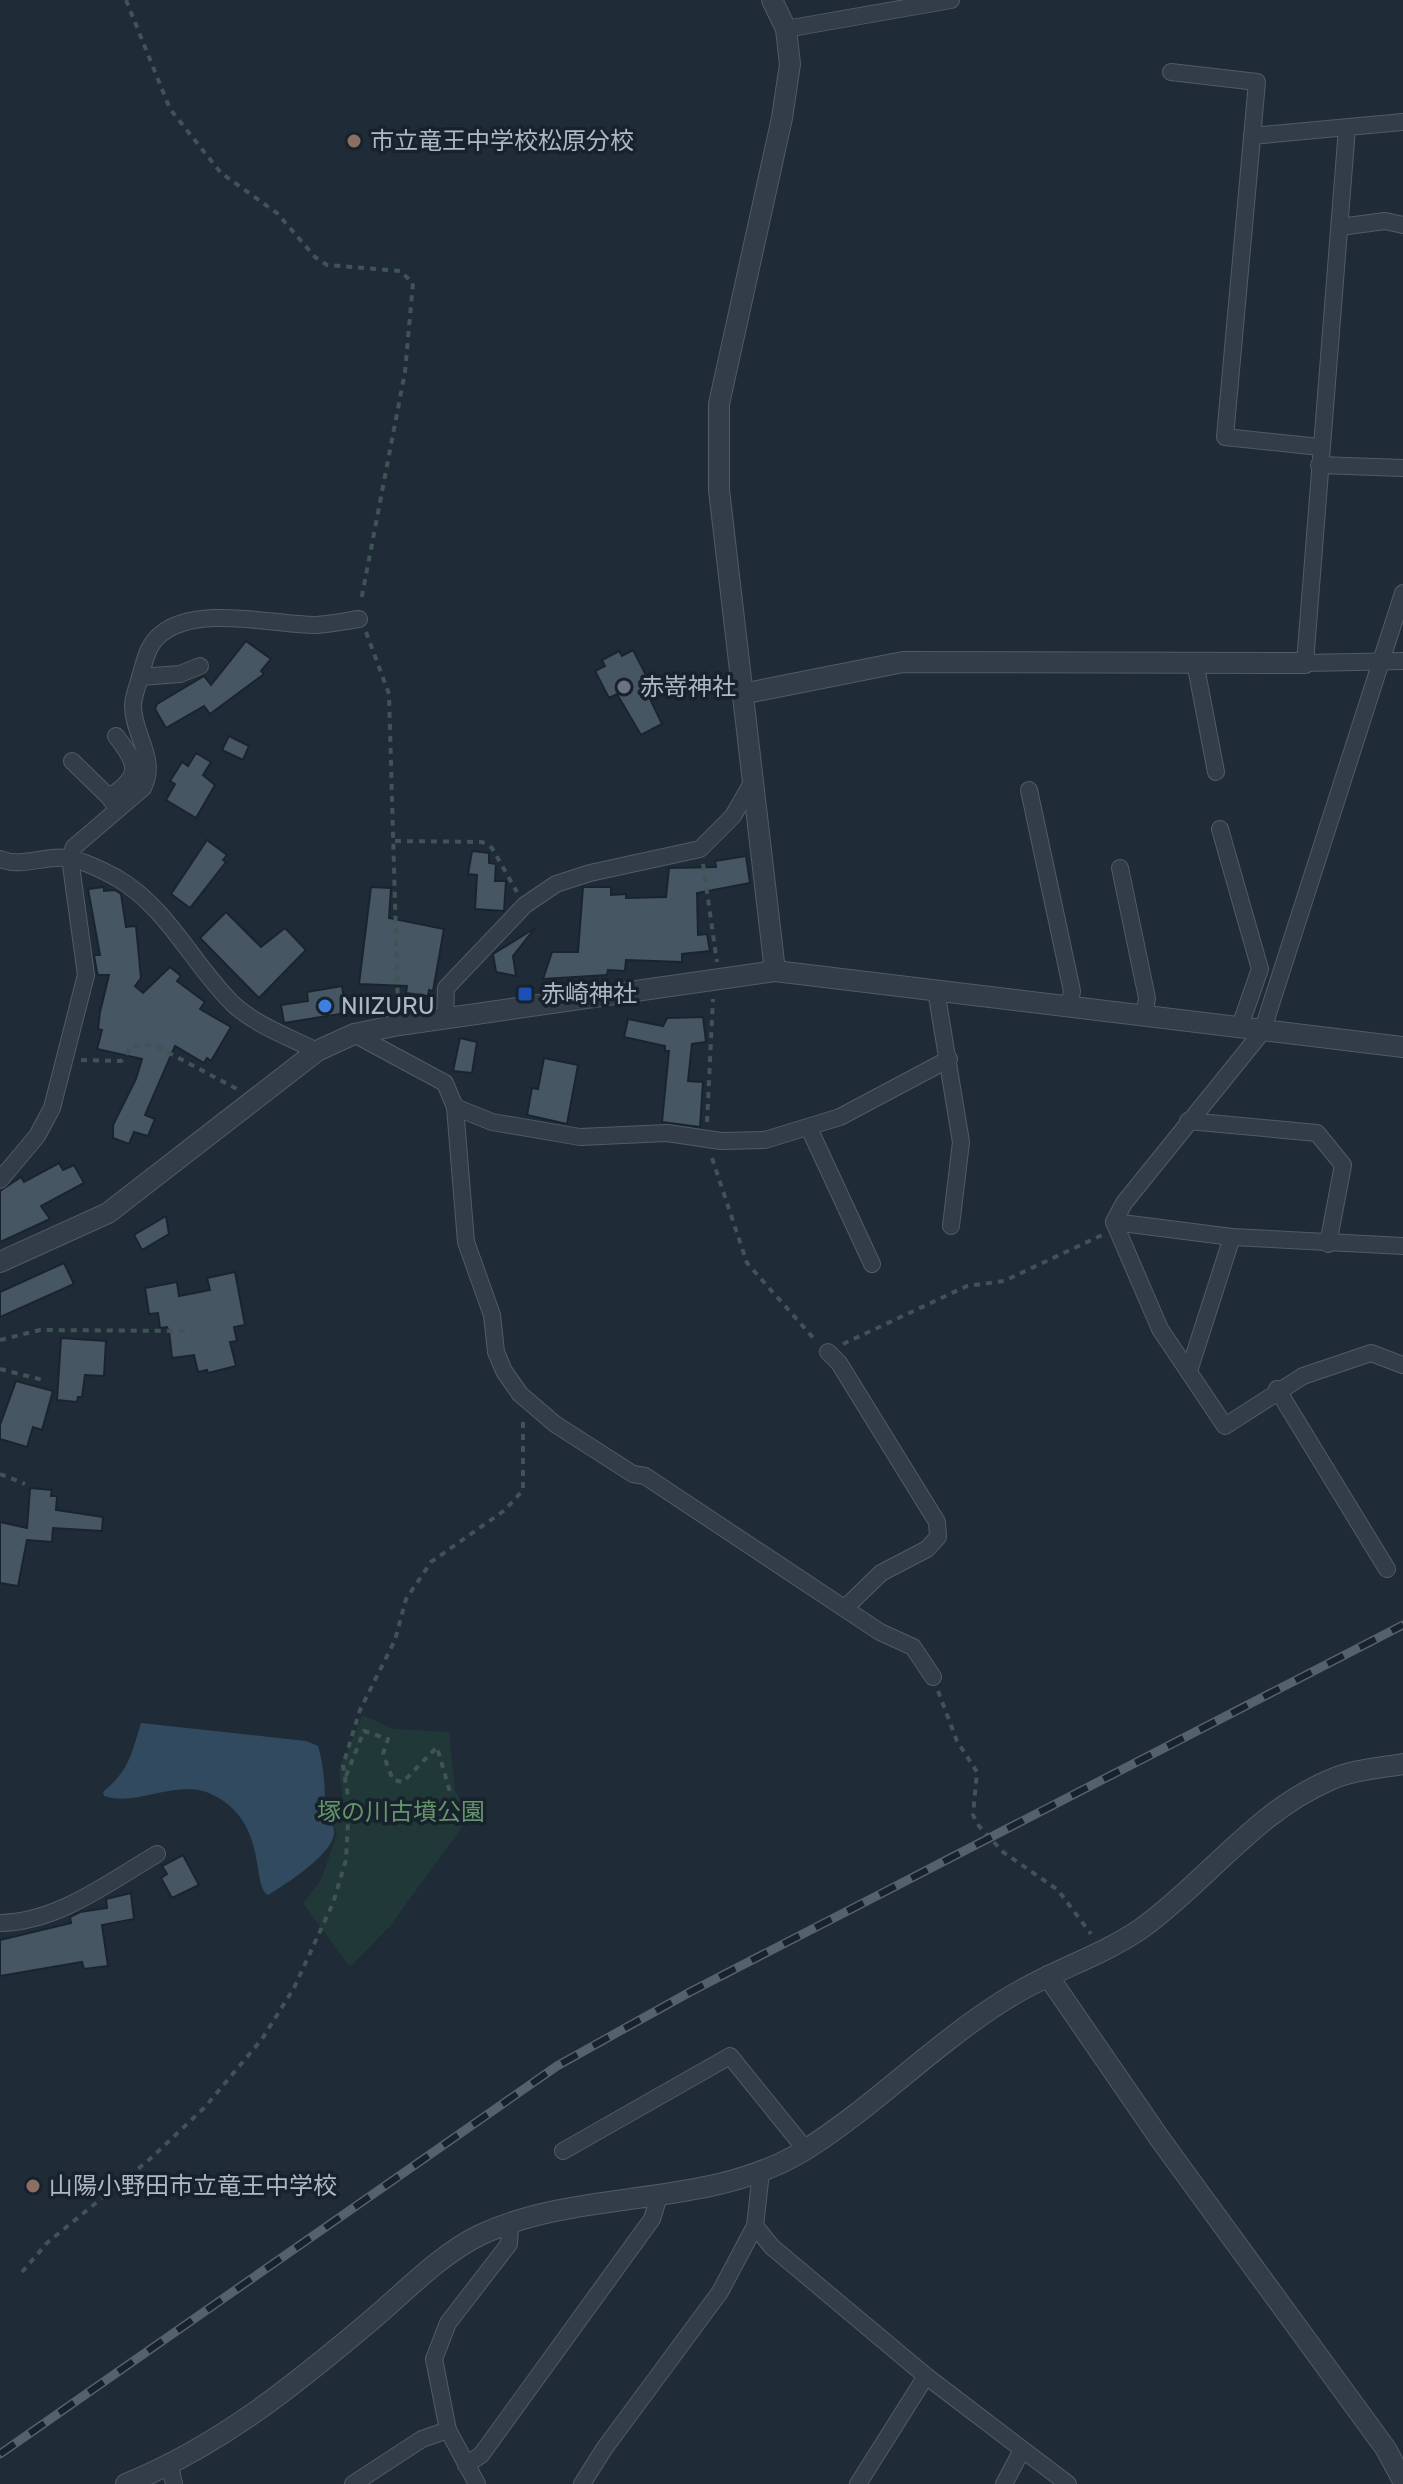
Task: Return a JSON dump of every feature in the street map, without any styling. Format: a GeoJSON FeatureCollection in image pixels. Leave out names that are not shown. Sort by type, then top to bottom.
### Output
{"type":"FeatureCollection","features":[{"type":"Feature","properties":{"kind":"street"},"geometry":{"type":"LineString","coordinates":[[772,0],[786,29],[790,64],[782,118],[719,404],[719,490],[775,971]]}},
{"type":"Feature","properties":{"kind":"street"},"geometry":{"type":"LineString","coordinates":[[786,29],[951,0]]}},
{"type":"Feature","properties":{"kind":"street"},"geometry":{"type":"LineString","coordinates":[[1171,72],[1257,82],[1225,437],[1320,447]]}},
{"type":"Feature","properties":{"kind":"street"},"geometry":{"type":"LineString","coordinates":[[1252,136],[1403,122]]}},
{"type":"Feature","properties":{"kind":"street"},"geometry":{"type":"LineString","coordinates":[[1305,663],[1347,128]]}},
{"type":"Feature","properties":{"kind":"street"},"geometry":{"type":"LineString","coordinates":[[1340,227],[1385,221],[1403,225]]}},
{"type":"Feature","properties":{"kind":"street"},"geometry":{"type":"LineString","coordinates":[[1319,465],[1403,468]]}},
{"type":"Feature","properties":{"kind":"street"},"geometry":{"type":"LineString","coordinates":[[1114,1222],[1124,1203],[1262,1032],[1403,593]]}},
{"type":"Feature","properties":{"kind":"street"},"geometry":{"type":"LineString","coordinates":[[113,802],[143,788],[148,778],[147,755],[133,711],[140,677],[153,641],[164,631],[198,620],[269,618],[316,625],[359,619]]}},
{"type":"Feature","properties":{"kind":"street"},"geometry":{"type":"LineString","coordinates":[[742,694],[903,662],[1403,661]]}},
{"type":"Feature","properties":{"kind":"street"},"geometry":{"type":"LineString","coordinates":[[1195,662],[1216,772]]}},
{"type":"Feature","properties":{"kind":"street"},"geometry":{"type":"LineString","coordinates":[[140,677],[168,676],[200,666]]}},
{"type":"Feature","properties":{"kind":"street"},"geometry":{"type":"LineString","coordinates":[[0,1180],[37,1136],[47,1117],[86,975],[70,858],[74,847],[132,779],[133,759],[116,736]]}},
{"type":"Feature","properties":{"kind":"street"},"geometry":{"type":"LineString","coordinates":[[72,761],[113,802]]}},
{"type":"Feature","properties":{"kind":"street"},"geometry":{"type":"LineString","coordinates":[[445,1019],[446,988],[525,905],[556,884],[590,873],[700,849],[733,816],[753,781]]}},
{"type":"Feature","properties":{"kind":"street"},"geometry":{"type":"LineString","coordinates":[[1029,790],[1072,991],[1069,1007]]}},
{"type":"Feature","properties":{"kind":"street"},"geometry":{"type":"LineString","coordinates":[[1220,829],[1260,969],[1239,1029]]}},
{"type":"Feature","properties":{"kind":"street"},"geometry":{"type":"LineString","coordinates":[[0,859],[12,864],[70,858],[115,877],[139,893],[235,1005],[253,1019],[317,1051]]}},
{"type":"Feature","properties":{"kind":"street"},"geometry":{"type":"LineString","coordinates":[[1120,868],[1147,998],[1144,1017]]}},
{"type":"Feature","properties":{"kind":"street"},"geometry":{"type":"LineString","coordinates":[[0,1262],[108,1213],[317,1051],[354,1034],[399,1025],[715,977],[775,971],[1403,1047]]}},
{"type":"Feature","properties":{"kind":"street"},"geometry":{"type":"LineString","coordinates":[[936,990],[961,1142],[951,1226]]}},
{"type":"Feature","properties":{"kind":"street"},"geometry":{"type":"LineString","coordinates":[[354,1034],[445,1083],[455,1107],[466,1242],[492,1315],[496,1352],[504,1371],[524,1397],[584,1445],[657,1484],[880,1632],[913,1647],[933,1677]]}},
{"type":"Feature","properties":{"kind":"street"},"geometry":{"type":"LineString","coordinates":[[455,1107],[492,1122],[580,1137],[667,1133],[705,1139],[765,1140],[809,1128],[854,1110],[949,1059]]}},
{"type":"Feature","properties":{"kind":"street"},"geometry":{"type":"LineString","coordinates":[[1188,1121],[1317,1133],[1343,1165],[1328,1244]]}},
{"type":"Feature","properties":{"kind":"street"},"geometry":{"type":"LineString","coordinates":[[809,1128],[872,1264]]}},
{"type":"Feature","properties":{"kind":"street"},"geometry":{"type":"LineString","coordinates":[[1114,1222],[1232,1237],[1403,1246]]}},
{"type":"Feature","properties":{"kind":"street"},"geometry":{"type":"LineString","coordinates":[[1114,1222],[1160,1329],[1225,1426],[1277,1389],[1303,1376],[1371,1353],[1403,1365]]}},
{"type":"Feature","properties":{"kind":"street"},"geometry":{"type":"LineString","coordinates":[[1189,1371],[1232,1237]]}},
{"type":"Feature","properties":{"kind":"street"},"geometry":{"type":"LineString","coordinates":[[828,1352],[839,1363],[937,1522],[938,1537],[927,1549],[881,1573],[845,1608]]}},
{"type":"Feature","properties":{"kind":"street"},"geometry":{"type":"LineString","coordinates":[[1277,1389],[1387,1569]]}},
{"type":"Feature","properties":{"kind":"street"},"geometry":{"type":"LineString","coordinates":[[126,2484],[172,2475],[292,2387],[454,2252],[477,2237],[551,2213],[761,2172],[806,2150],[1002,2001],[1048,1976],[1103,1952],[1176,1901],[1271,1815],[1303,1793],[1332,1778],[1403,1764]]}},
{"type":"Feature","properties":{"kind":"street"},"geometry":{"type":"LineString","coordinates":[[0,1923],[22,1923],[63,1909],[157,1854]]}},
{"type":"Feature","properties":{"kind":"street"},"geometry":{"type":"LineString","coordinates":[[1048,1976],[1160,2139],[1386,2449],[1403,2481]]}},
{"type":"Feature","properties":{"kind":"street"},"geometry":{"type":"LineString","coordinates":[[563,2151],[730,2056],[806,2150]]}},
{"type":"Feature","properties":{"kind":"street"},"geometry":{"type":"LineString","coordinates":[[582,2484],[604,2449],[720,2292],[755,2226],[761,2172]]}},
{"type":"Feature","properties":{"kind":"street"},"geometry":{"type":"LineString","coordinates":[[466,2465],[481,2455],[652,2219],[660,2193]]}},
{"type":"Feature","properties":{"kind":"street"},"geometry":{"type":"LineString","coordinates":[[477,2484],[448,2430],[434,2359],[438,2342],[448,2323],[509,2244],[510,2224]]}},
{"type":"Feature","properties":{"kind":"street"},"geometry":{"type":"LineString","coordinates":[[755,2226],[772,2247],[926,2376],[1068,2484]]}},
{"type":"Feature","properties":{"kind":"street"},"geometry":{"type":"LineString","coordinates":[[858,2484],[926,2376]]}},
{"type":"Feature","properties":{"kind":"street"},"geometry":{"type":"LineString","coordinates":[[363,2481],[422,2439],[448,2430]]}},
{"type":"Feature","properties":{"kind":"street"},"geometry":{"type":"LineString","coordinates":[[1004,2484],[1022,2450]]}},
{"type":"Feature","properties":{"kind":"path"},"geometry":{"type":"LineString","coordinates":[[126,0],[170,109],[221,173],[277,213],[315,257],[327,265],[400,271],[413,283],[405,372],[359,619],[371,641],[389,694],[399,1025]]}},
{"type":"Feature","properties":{"kind":"path"},"geometry":{"type":"LineString","coordinates":[[395,841],[482,842],[492,848],[525,905]]}},
{"type":"Feature","properties":{"kind":"path"},"geometry":{"type":"LineString","coordinates":[[700,849],[715,977],[705,1139],[747,1263],[828,1352],[967,1286],[1004,1281],[1107,1233],[1114,1222]]}},
{"type":"Feature","properties":{"kind":"path"},"geometry":{"type":"LineString","coordinates":[[63,1060],[121,1061],[135,1044],[149,1044],[256,1099]]}},
{"type":"Feature","properties":{"kind":"path"},"geometry":{"type":"LineString","coordinates":[[0,1340],[40,1330],[190,1331]]}},
{"type":"Feature","properties":{"kind":"path"},"geometry":{"type":"LineString","coordinates":[[0,1369],[43,1380]]}},
{"type":"Feature","properties":{"kind":"path"},"geometry":{"type":"LineString","coordinates":[[22,2272],[48,2242],[150,2159],[205,2107],[262,2039],[308,1959],[346,1860],[349,1803],[343,1765],[360,1710],[395,1640],[414,1582],[431,1562],[505,1510],[523,1490],[524,1397]]}},
{"type":"Feature","properties":{"kind":"path"},"geometry":{"type":"LineString","coordinates":[[0,1474],[25,1484]]}},
{"type":"Feature","properties":{"kind":"path"},"geometry":{"type":"LineString","coordinates":[[933,1677],[957,1741],[977,1772],[973,1815],[979,1826],[1003,1852],[1058,1890],[1076,1910],[1103,1952]]}},
{"type":"Feature","properties":{"kind":"path"},"geometry":{"type":"LineString","coordinates":[[344,1778],[352,1767],[364,1731],[388,1739],[383,1754],[393,1780],[403,1782],[437,1747],[450,1792]]}},
{"type":"Feature","properties":{"kind":"green space","name":"塚の川古墳公園"},"geometry":{"type":"Polygon","coordinates":[[[363,1715],[393,1729],[449,1732],[455,1791],[470,1816],[390,1926],[350,1967],[303,1903],[321,1880],[337,1834],[328,1809],[343,1801],[339,1769],[363,1715]]]}},
{"type":"Feature","properties":{"kind":"water"},"geometry":{"type":"Polygon","coordinates":[[[141,1723],[306,1741],[318,1746],[325,1808],[334,1831],[327,1849],[307,1868],[268,1895],[260,1879],[250,1835],[241,1819],[228,1805],[209,1793],[183,1789],[130,1798],[104,1796],[103,1792],[119,1776],[128,1761],[141,1723]]]}},
{"type":"Feature","properties":{"kind":"building"},"geometry":{"type":"Polygon","coordinates":[[[246,641],[271,659],[261,671],[264,674],[210,714],[204,706],[166,728],[155,709],[157,704],[204,676],[211,685],[246,641]]]}},
{"type":"Feature","properties":{"kind":"building","name":"赤嵜神社"},"geometry":{"type":"Polygon","coordinates":[[[633,650],[647,677],[641,680],[662,724],[641,735],[617,694],[609,698],[595,671],[605,666],[602,660],[619,651],[622,656],[633,650]]]}},
{"type":"Feature","properties":{"kind":"building"},"geometry":{"type":"Polygon","coordinates":[[[229,736],[249,746],[243,760],[222,750],[229,736]]]}},
{"type":"Feature","properties":{"kind":"building"},"geometry":{"type":"Polygon","coordinates":[[[196,753],[211,762],[203,775],[215,785],[196,818],[166,800],[175,784],[170,781],[182,762],[188,766],[196,753]]]}},
{"type":"Feature","properties":{"kind":"building"},"geometry":{"type":"Polygon","coordinates":[[[207,840],[227,855],[223,860],[226,862],[190,908],[171,894],[207,840]]]}},
{"type":"Feature","properties":{"kind":"building"},"geometry":{"type":"Polygon","coordinates":[[[472,851],[489,853],[489,863],[496,864],[495,881],[506,881],[504,911],[475,909],[477,875],[468,874],[472,851]]]}},
{"type":"Feature","properties":{"kind":"building"},"geometry":{"type":"Polygon","coordinates":[[[746,856],[750,883],[697,893],[698,935],[707,934],[710,951],[682,954],[682,962],[626,960],[625,971],[608,970],[607,975],[543,979],[552,952],[578,952],[583,887],[611,887],[611,895],[626,894],[626,898],[666,897],[669,868],[716,867],[715,861],[746,856]]]}},
{"type":"Feature","properties":{"kind":"building"},"geometry":{"type":"Polygon","coordinates":[[[104,887],[104,891],[115,890],[121,894],[126,927],[136,926],[141,978],[135,986],[143,993],[170,967],[181,976],[177,981],[205,1002],[200,1009],[231,1027],[211,1061],[207,1058],[204,1063],[175,1046],[145,1115],[155,1119],[148,1136],[134,1132],[129,1144],[113,1138],[113,1125],[136,1079],[142,1059],[97,1049],[102,1030],[98,1029],[100,1012],[109,975],[98,975],[97,972],[94,955],[100,955],[88,889],[104,887]]]}},
{"type":"Feature","properties":{"kind":"building"},"geometry":{"type":"Polygon","coordinates":[[[371,887],[391,888],[389,918],[444,929],[433,991],[429,990],[428,996],[406,993],[407,986],[359,984],[371,887]]]}},
{"type":"Feature","properties":{"kind":"building"},"geometry":{"type":"Polygon","coordinates":[[[226,912],[261,947],[285,928],[306,950],[259,998],[200,938],[226,912]]]}},
{"type":"Feature","properties":{"kind":"building"},"geometry":{"type":"Polygon","coordinates":[[[535,928],[513,956],[516,976],[496,972],[493,954],[535,928]]]}},
{"type":"Feature","properties":{"kind":"building","name":"NIIZURU"},"geometry":{"type":"Polygon","coordinates":[[[342,986],[346,1013],[284,1023],[281,1005],[308,1001],[307,992],[342,986]]]}},
{"type":"Feature","properties":{"kind":"building"},"geometry":{"type":"Polygon","coordinates":[[[703,1017],[706,1042],[692,1044],[688,1081],[703,1082],[700,1127],[662,1122],[669,1051],[665,1051],[665,1046],[624,1037],[628,1019],[663,1026],[667,1018],[703,1017]]]}},
{"type":"Feature","properties":{"kind":"building"},"geometry":{"type":"Polygon","coordinates":[[[460,1038],[477,1042],[472,1073],[453,1071],[460,1038]]]}},
{"type":"Feature","properties":{"kind":"building"},"geometry":{"type":"Polygon","coordinates":[[[544,1058],[578,1065],[567,1124],[527,1115],[532,1088],[538,1089],[544,1058]]]}},
{"type":"Feature","properties":{"kind":"building"},"geometry":{"type":"Polygon","coordinates":[[[59,1163],[63,1170],[74,1165],[84,1183],[41,1206],[50,1219],[0,1242],[0,1191],[21,1177],[24,1182],[59,1163]]]}},
{"type":"Feature","properties":{"kind":"building"},"geometry":{"type":"Polygon","coordinates":[[[166,1216],[169,1234],[142,1250],[134,1235],[166,1216]]]}},
{"type":"Feature","properties":{"kind":"building"},"geometry":{"type":"Polygon","coordinates":[[[64,1263],[74,1284],[0,1317],[0,1292],[64,1263]]]}},
{"type":"Feature","properties":{"kind":"building"},"geometry":{"type":"Polygon","coordinates":[[[235,1272],[245,1325],[234,1327],[237,1341],[230,1342],[236,1366],[208,1373],[207,1370],[198,1372],[194,1355],[172,1358],[169,1331],[167,1327],[160,1328],[158,1313],[149,1314],[145,1288],[177,1282],[179,1296],[210,1290],[207,1278],[235,1272]]]}},
{"type":"Feature","properties":{"kind":"building"},"geometry":{"type":"Polygon","coordinates":[[[61,1338],[106,1341],[104,1376],[85,1375],[82,1397],[78,1397],[77,1402],[57,1400],[61,1338]]]}},
{"type":"Feature","properties":{"kind":"building"},"geometry":{"type":"Polygon","coordinates":[[[16,1381],[53,1391],[42,1430],[33,1427],[27,1447],[0,1439],[0,1425],[16,1381]]]}},
{"type":"Feature","properties":{"kind":"building"},"geometry":{"type":"Polygon","coordinates":[[[30,1488],[52,1490],[51,1496],[57,1496],[56,1510],[103,1517],[102,1531],[53,1528],[52,1542],[27,1540],[18,1586],[0,1583],[0,1522],[27,1528],[30,1488]]]}},
{"type":"Feature","properties":{"kind":"building"},"geometry":{"type":"Polygon","coordinates":[[[183,1855],[199,1885],[172,1898],[161,1878],[167,1874],[162,1866],[183,1855]]]}},
{"type":"Feature","properties":{"kind":"building"},"geometry":{"type":"Polygon","coordinates":[[[131,1893],[134,1919],[102,1925],[108,1966],[84,1969],[82,1962],[0,1976],[0,1940],[71,1923],[70,1917],[80,1912],[107,1908],[106,1899],[131,1893]]]}},
{"type":"Feature","properties":{"kind":"railway"},"geometry":{"type":"LineString","coordinates":[[0,2454],[557,2066],[690,1992],[1403,1625]]}},
{"type":"Feature","properties":{"kind":"place","name":"市立竜王中学校松原分校"},"geometry":{"type":"Point","coordinates":[354,141]}},
{"type":"Feature","properties":{"kind":"place","name":"赤嵜神社"},"geometry":{"type":"Point","coordinates":[624,687]}},
{"type":"Feature","properties":{"kind":"place","name":"赤崎神社"},"geometry":{"type":"Point","coordinates":[525,994]}},
{"type":"Feature","properties":{"kind":"place","name":"NIIZURU"},"geometry":{"type":"Point","coordinates":[325,1006]}},
{"type":"Feature","properties":{"kind":"place","name":"山陽小野田市立竜王中学校"},"geometry":{"type":"Point","coordinates":[33,2186]}}]}
